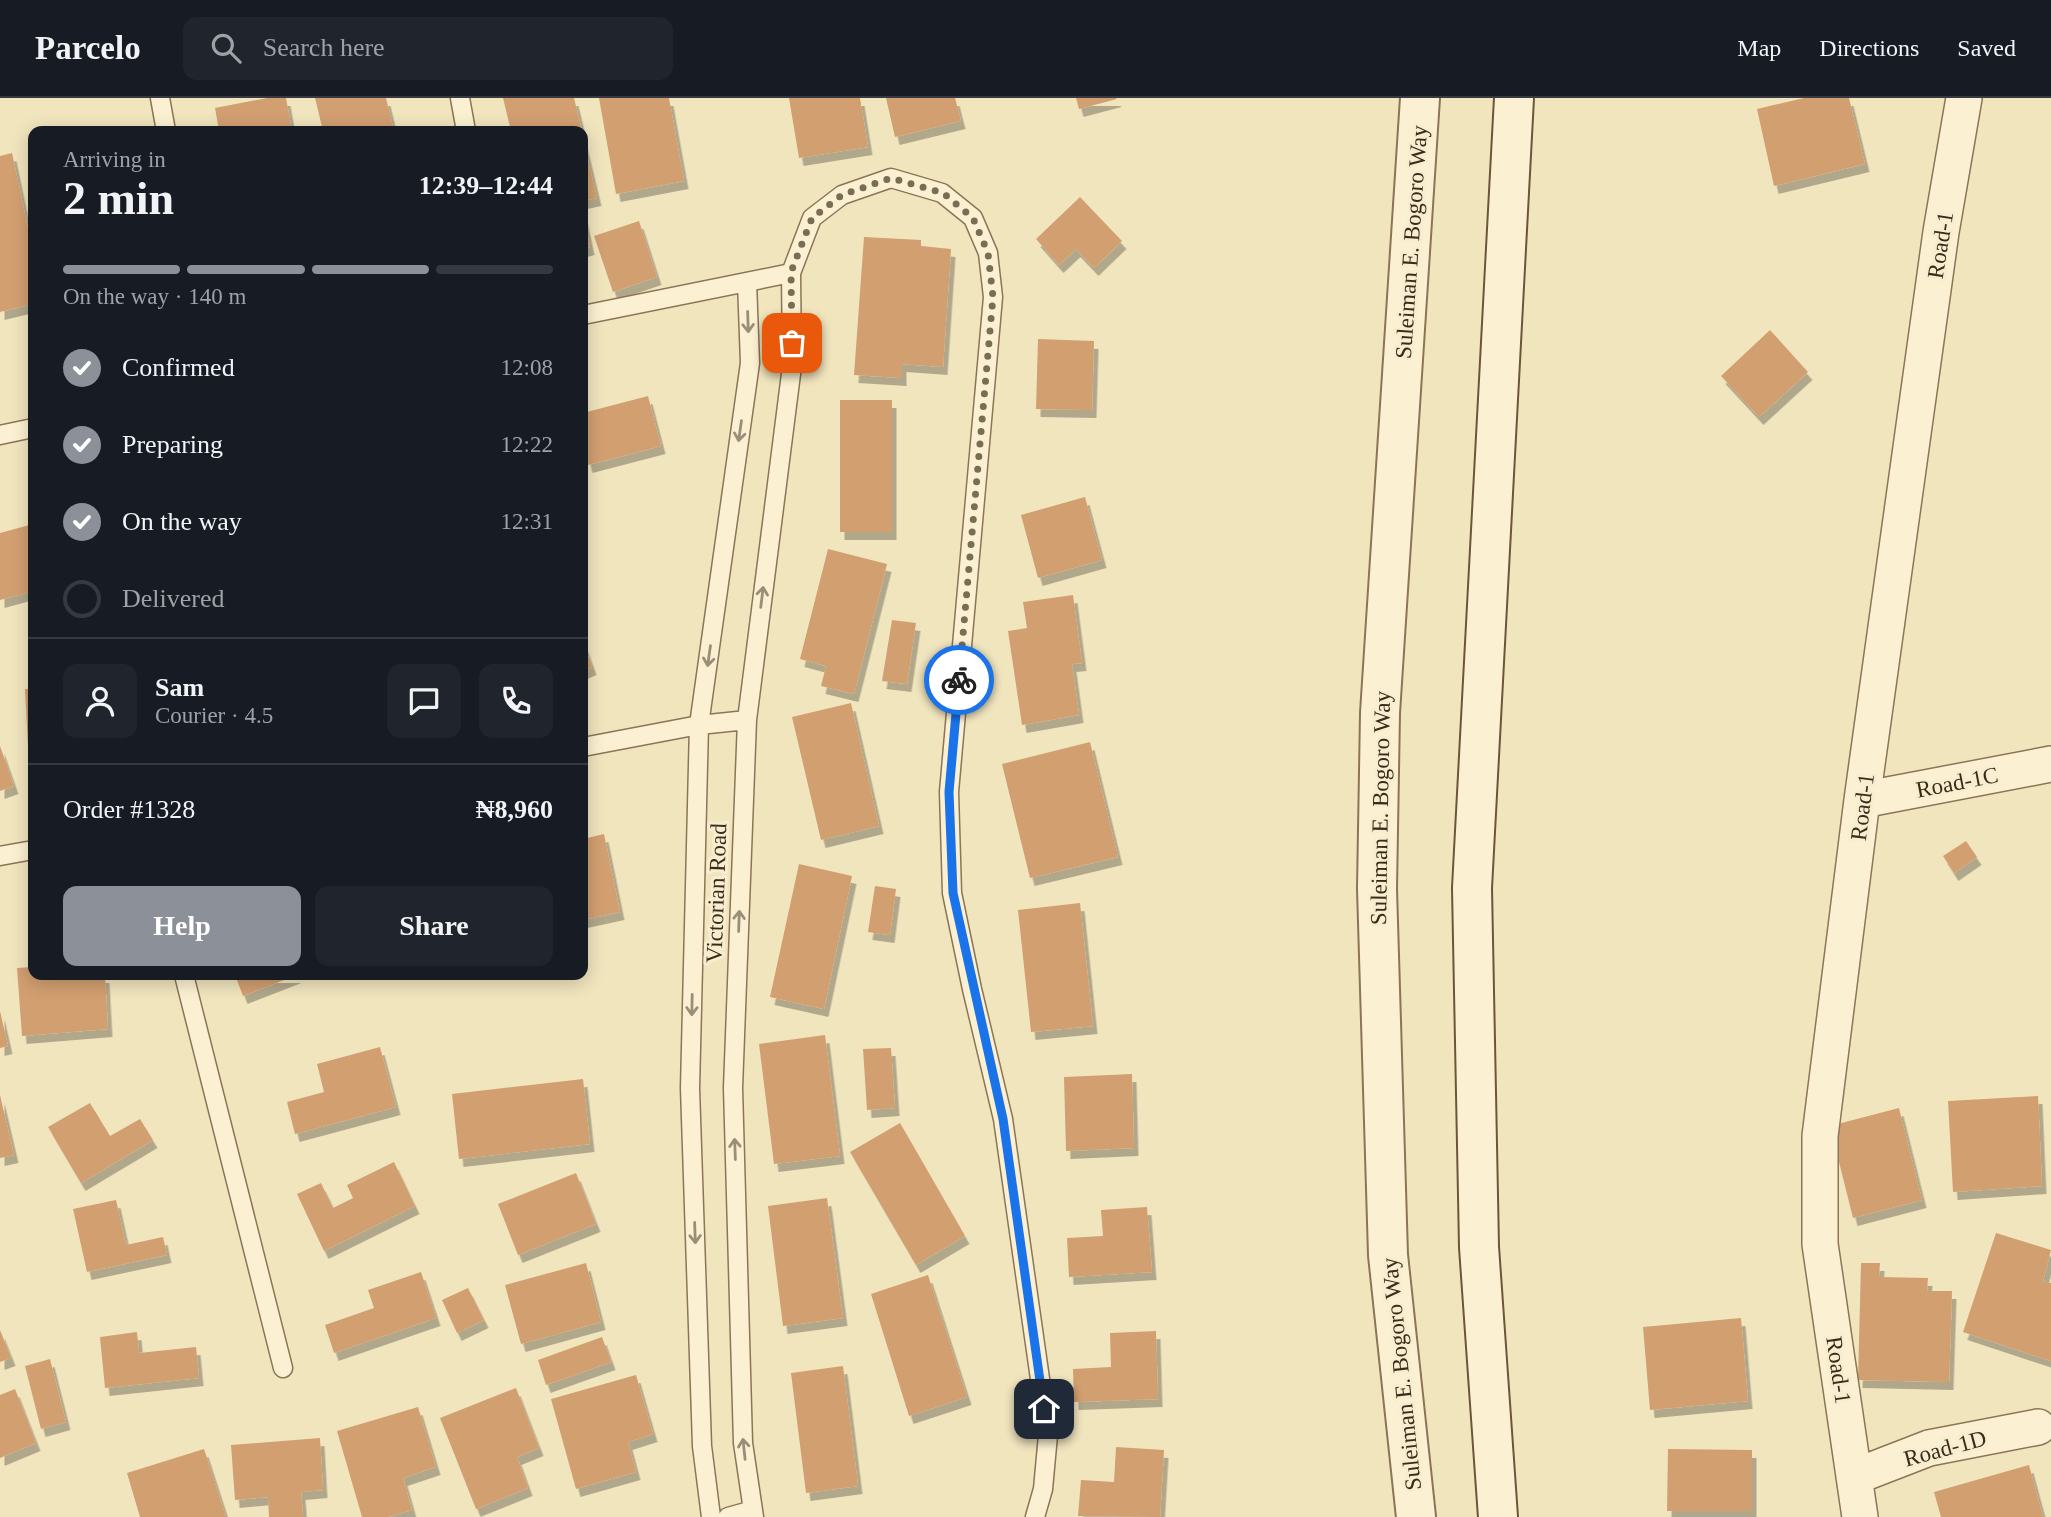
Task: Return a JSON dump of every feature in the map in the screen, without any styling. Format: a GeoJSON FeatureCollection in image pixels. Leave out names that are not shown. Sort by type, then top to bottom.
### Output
{"type":"FeatureCollection","features":[{"type":"Feature","properties":{"kind":"street","name":"Suleiman E. Bogoro Way"},"geometry":{"type":"LineString","coordinates":[[1416,1517],[1388,1255],[1377,889],[1380,713],[1420,98]]}},
{"type":"Feature","properties":{"kind":"street"},"geometry":{"type":"LineString","coordinates":[[1498,1517],[1479,1247],[1472,888],[1514,98]]}},
{"type":"Feature","properties":{"kind":"street","name":"Road-1"},"geometry":{"type":"LineString","coordinates":[[1860,1517],[1819,1244],[1820,1136],[1862,800],[1941,232],[1964,98]]}},
{"type":"Feature","properties":{"kind":"street","name":"Road-1C"},"geometry":{"type":"LineString","coordinates":[[1862,800],[2051,764]]}},
{"type":"Feature","properties":{"kind":"street","name":"Road-1D"},"geometry":{"type":"LineString","coordinates":[[1854,1477],[1930,1448],[2038,1427]]}},
{"type":"Feature","properties":{"kind":"lane"},"geometry":{"type":"LineString","coordinates":[[160,98],[165,126]]}},
{"type":"Feature","properties":{"kind":"lane"},"geometry":{"type":"LineString","coordinates":[[460,98],[465,126]]}},
{"type":"Feature","properties":{"kind":"lane"},"geometry":{"type":"LineString","coordinates":[[588,314],[791,272],[812,218],[842,195],[891,178],[943,193],[973,218],[988,253],[993,297],[949,792],[951,868],[953,893],[967,962],[1003,1119],[1048,1435],[1043,1489],[1035,1517]]}},
{"type":"Feature","properties":{"kind":"lane","name":"Victorian Road"},"geometry":{"type":"LineString","coordinates":[[753,1513],[743,1443],[733,1088],[747,720],[792,366],[791,272]]}},
{"type":"Feature","properties":{"kind":"lane","name":"Victorian Road"},"geometry":{"type":"LineString","coordinates":[[711,1517],[702,1446],[690,1088],[699,725],[750,363],[747,282]]}},
{"type":"Feature","properties":{"kind":"lane"},"geometry":{"type":"LineString","coordinates":[[0,435],[28,429]]}},
{"type":"Feature","properties":{"kind":"lane"},"geometry":{"type":"LineString","coordinates":[[588,746],[699,725],[747,720]]}},
{"type":"Feature","properties":{"kind":"lane"},"geometry":{"type":"LineString","coordinates":[[0,856],[28,851]]}},
{"type":"Feature","properties":{"kind":"lane"},"geometry":{"type":"LineString","coordinates":[[185,980],[283,1368]]}},
{"type":"Feature","properties":{"kind":"lane"},"geometry":{"type":"LineString","coordinates":[[728,1517],[753,1513]]}},
{"type":"Feature","properties":{"kind":"building"},"geometry":{"type":"Polygon","coordinates":[[[267,98],[286,98],[291,126],[218,126],[215,108],[267,98]]]}},
{"type":"Feature","properties":{"kind":"building"},"geometry":{"type":"Polygon","coordinates":[[[315,98],[386,98],[393,126],[322,126],[315,98]]]}},
{"type":"Feature","properties":{"kind":"building"},"geometry":{"type":"Polygon","coordinates":[[[503,98],[574,98],[581,126],[510,126],[503,98]]]}},
{"type":"Feature","properties":{"kind":"building"},"geometry":{"type":"Polygon","coordinates":[[[599,98],[669,98],[684,181],[616,194],[599,98]]]}},
{"type":"Feature","properties":{"kind":"building"},"geometry":{"type":"Polygon","coordinates":[[[789,98],[860,98],[868,147],[799,158],[789,98]]]}},
{"type":"Feature","properties":{"kind":"building"},"geometry":{"type":"Polygon","coordinates":[[[886,98],[955,98],[961,121],[895,137],[886,98]]]}},
{"type":"Feature","properties":{"kind":"building"},"geometry":{"type":"Polygon","coordinates":[[[1076,98],[1116,98],[1117,99],[1079,109],[1076,98]]]}},
{"type":"Feature","properties":{"kind":"building"},"geometry":{"type":"Polygon","coordinates":[[[1804,98],[1849,98],[1865,164],[1774,186],[1757,109],[1804,98]]]}},
{"type":"Feature","properties":{"kind":"building"},"geometry":{"type":"Polygon","coordinates":[[[12,153],[28,229],[28,305],[0,312],[0,156],[12,153]]]}},
{"type":"Feature","properties":{"kind":"building"},"geometry":{"type":"Polygon","coordinates":[[[588,161],[597,198],[588,200],[588,161]]]}},
{"type":"Feature","properties":{"kind":"building"},"geometry":{"type":"Polygon","coordinates":[[[1080,197],[1122,241],[1094,268],[1076,249],[1059,265],[1036,239],[1080,197]]]}},
{"type":"Feature","properties":{"kind":"building"},"geometry":{"type":"Polygon","coordinates":[[[639,221],[657,277],[613,292],[594,236],[639,221]]]}},
{"type":"Feature","properties":{"kind":"building"},"geometry":{"type":"Polygon","coordinates":[[[864,237],[921,240],[921,246],[951,249],[943,367],[902,364],[902,378],[854,375],[864,237]]]}},
{"type":"Feature","properties":{"kind":"building"},"geometry":{"type":"Polygon","coordinates":[[[1770,330],[1808,372],[1759,417],[1721,376],[1770,330]]]}},
{"type":"Feature","properties":{"kind":"building"},"geometry":{"type":"Polygon","coordinates":[[[1038,339],[1094,341],[1092,410],[1036,409],[1038,339]]]}},
{"type":"Feature","properties":{"kind":"building"},"geometry":{"type":"Polygon","coordinates":[[[648,396],[661,446],[588,465],[588,412],[648,396]]]}},
{"type":"Feature","properties":{"kind":"building"},"geometry":{"type":"Polygon","coordinates":[[[840,400],[892,400],[892,532],[840,532],[840,400]]]}},
{"type":"Feature","properties":{"kind":"building"},"geometry":{"type":"Polygon","coordinates":[[[1085,497],[1102,560],[1038,578],[1021,515],[1085,497]]]}},
{"type":"Feature","properties":{"kind":"building"},"geometry":{"type":"Polygon","coordinates":[[[28,525],[28,592],[0,600],[0,533],[28,525]]]}},
{"type":"Feature","properties":{"kind":"building"},"geometry":{"type":"Polygon","coordinates":[[[828,549],[887,564],[854,694],[821,686],[826,666],[800,659],[828,549]]]}},
{"type":"Feature","properties":{"kind":"building"},"geometry":{"type":"Polygon","coordinates":[[[1073,595],[1082,663],[1072,664],[1079,715],[1022,725],[1008,631],[1027,628],[1023,602],[1073,595]]]}},
{"type":"Feature","properties":{"kind":"building"},"geometry":{"type":"Polygon","coordinates":[[[892,620],[916,623],[907,684],[882,681],[892,620]]]}},
{"type":"Feature","properties":{"kind":"building"},"geometry":{"type":"Polygon","coordinates":[[[25,689],[28,689],[28,747],[25,689]]]}},
{"type":"Feature","properties":{"kind":"building"},"geometry":{"type":"Polygon","coordinates":[[[851,703],[879,826],[821,840],[792,717],[851,703]]]}},
{"type":"Feature","properties":{"kind":"building"},"geometry":{"type":"Polygon","coordinates":[[[1090,742],[1118,857],[1030,878],[1002,764],[1090,742]]]}},
{"type":"Feature","properties":{"kind":"building"},"geometry":{"type":"Polygon","coordinates":[[[0,746],[14,786],[0,791],[0,746]]]}},
{"type":"Feature","properties":{"kind":"building"},"geometry":{"type":"Polygon","coordinates":[[[604,834],[620,912],[588,919],[588,838],[604,834]]]}},
{"type":"Feature","properties":{"kind":"building"},"geometry":{"type":"Polygon","coordinates":[[[1966,841],[1977,857],[1954,873],[1943,856],[1966,841]]]}},
{"type":"Feature","properties":{"kind":"building"},"geometry":{"type":"Polygon","coordinates":[[[799,864],[852,876],[824,1009],[770,997],[799,864]]]}},
{"type":"Feature","properties":{"kind":"building"},"geometry":{"type":"Polygon","coordinates":[[[875,886],[896,889],[890,935],[868,932],[875,886]]]}},
{"type":"Feature","properties":{"kind":"building"},"geometry":{"type":"Polygon","coordinates":[[[1080,903],[1093,1026],[1031,1032],[1018,910],[1080,903]]]}},
{"type":"Feature","properties":{"kind":"building"},"geometry":{"type":"Polygon","coordinates":[[[28,967],[28,980],[105,980],[108,1029],[22,1036],[17,968],[28,967]]]}},
{"type":"Feature","properties":{"kind":"building"},"geometry":{"type":"Polygon","coordinates":[[[237,980],[284,980],[243,996],[237,980]]]}},
{"type":"Feature","properties":{"kind":"building"},"geometry":{"type":"Polygon","coordinates":[[[0,1011],[8,1046],[0,1048],[0,1011]]]}},
{"type":"Feature","properties":{"kind":"building"},"geometry":{"type":"Polygon","coordinates":[[[825,1035],[840,1156],[774,1164],[759,1044],[825,1035]]]}},
{"type":"Feature","properties":{"kind":"building"},"geometry":{"type":"Polygon","coordinates":[[[380,1047],[396,1107],[295,1134],[287,1102],[324,1092],[317,1064],[380,1047]]]}},
{"type":"Feature","properties":{"kind":"building"},"geometry":{"type":"Polygon","coordinates":[[[891,1048],[895,1108],[867,1110],[863,1049],[891,1048]]]}},
{"type":"Feature","properties":{"kind":"building"},"geometry":{"type":"Polygon","coordinates":[[[1132,1074],[1134,1148],[1066,1151],[1064,1077],[1132,1074]]]}},
{"type":"Feature","properties":{"kind":"building"},"geometry":{"type":"Polygon","coordinates":[[[583,1079],[590,1144],[459,1159],[452,1094],[583,1079]]]}},
{"type":"Feature","properties":{"kind":"building"},"geometry":{"type":"Polygon","coordinates":[[[0,1095],[14,1155],[0,1158],[0,1095]]]}},
{"type":"Feature","properties":{"kind":"building"},"geometry":{"type":"Polygon","coordinates":[[[2038,1096],[2042,1186],[1953,1192],[1948,1101],[2038,1096]]]}},
{"type":"Feature","properties":{"kind":"building"},"geometry":{"type":"Polygon","coordinates":[[[90,1103],[110,1136],[140,1119],[153,1140],[81,1183],[48,1127],[90,1103]]]}},
{"type":"Feature","properties":{"kind":"building"},"geometry":{"type":"Polygon","coordinates":[[[1899,1108],[1922,1200],[1853,1218],[1830,1126],[1899,1108]]]}},
{"type":"Feature","properties":{"kind":"building"},"geometry":{"type":"Polygon","coordinates":[[[900,1123],[965,1236],[916,1265],[850,1152],[900,1123]]]}},
{"type":"Feature","properties":{"kind":"building"},"geometry":{"type":"Polygon","coordinates":[[[394,1162],[415,1206],[324,1251],[297,1194],[321,1183],[333,1208],[353,1198],[347,1185],[394,1162]]]}},
{"type":"Feature","properties":{"kind":"building"},"geometry":{"type":"Polygon","coordinates":[[[576,1173],[596,1224],[518,1255],[498,1204],[576,1173]]]}},
{"type":"Feature","properties":{"kind":"building"},"geometry":{"type":"Polygon","coordinates":[[[827,1198],[843,1318],[783,1326],[768,1206],[827,1198]]]}},
{"type":"Feature","properties":{"kind":"building"},"geometry":{"type":"Polygon","coordinates":[[[116,1200],[126,1245],[163,1237],[167,1255],[87,1272],[73,1209],[116,1200]]]}},
{"type":"Feature","properties":{"kind":"building"},"geometry":{"type":"Polygon","coordinates":[[[1147,1207],[1152,1272],[1069,1277],[1067,1238],[1103,1236],[1101,1210],[1147,1207]]]}},
{"type":"Feature","properties":{"kind":"building"},"geometry":{"type":"Polygon","coordinates":[[[1996,1233],[2051,1250],[2043,1281],[2051,1283],[2051,1361],[1963,1332],[1996,1233]]]}},
{"type":"Feature","properties":{"kind":"building"},"geometry":{"type":"Polygon","coordinates":[[[586,1263],[601,1322],[521,1344],[505,1285],[586,1263]]]}},
{"type":"Feature","properties":{"kind":"building"},"geometry":{"type":"Polygon","coordinates":[[[1861,1263],[1880,1263],[1879,1277],[1928,1278],[1927,1291],[1952,1291],[1949,1382],[1858,1380],[1861,1263]]]}},
{"type":"Feature","properties":{"kind":"building"},"geometry":{"type":"Polygon","coordinates":[[[421,1272],[436,1318],[334,1353],[325,1325],[374,1308],[368,1290],[421,1272]]]}},
{"type":"Feature","properties":{"kind":"building"},"geometry":{"type":"Polygon","coordinates":[[[928,1275],[967,1397],[909,1416],[871,1294],[928,1275]]]}},
{"type":"Feature","properties":{"kind":"building"},"geometry":{"type":"Polygon","coordinates":[[[468,1288],[484,1320],[457,1333],[442,1300],[468,1288]]]}},
{"type":"Feature","properties":{"kind":"building"},"geometry":{"type":"Polygon","coordinates":[[[1741,1318],[1748,1401],[1650,1410],[1643,1327],[1741,1318]]]}},
{"type":"Feature","properties":{"kind":"building"},"geometry":{"type":"Polygon","coordinates":[[[0,1330],[11,1358],[0,1362],[0,1330]]]}},
{"type":"Feature","properties":{"kind":"building"},"geometry":{"type":"Polygon","coordinates":[[[1156,1331],[1158,1399],[1074,1402],[1073,1369],[1111,1367],[1110,1333],[1156,1331]]]}},
{"type":"Feature","properties":{"kind":"building"},"geometry":{"type":"Polygon","coordinates":[[[137,1332],[139,1353],[196,1347],[199,1378],[105,1388],[100,1337],[137,1332]]]}},
{"type":"Feature","properties":{"kind":"building"},"geometry":{"type":"Polygon","coordinates":[[[602,1337],[611,1362],[546,1385],[538,1360],[602,1337]]]}},
{"type":"Feature","properties":{"kind":"building"},"geometry":{"type":"Polygon","coordinates":[[[50,1359],[66,1422],[41,1429],[25,1366],[50,1359]]]}},
{"type":"Feature","properties":{"kind":"building"},"geometry":{"type":"Polygon","coordinates":[[[843,1366],[858,1486],[806,1493],[791,1373],[843,1366]]]}},
{"type":"Feature","properties":{"kind":"building"},"geometry":{"type":"Polygon","coordinates":[[[636,1375],[653,1434],[628,1442],[636,1472],[576,1489],[551,1399],[636,1375]]]}},
{"type":"Feature","properties":{"kind":"building"},"geometry":{"type":"Polygon","coordinates":[[[516,1388],[539,1448],[517,1457],[528,1488],[476,1509],[440,1418],[516,1388]]]}},
{"type":"Feature","properties":{"kind":"building"},"geometry":{"type":"Polygon","coordinates":[[[15,1389],[36,1443],[0,1458],[0,1395],[15,1389]]]}},
{"type":"Feature","properties":{"kind":"building"},"geometry":{"type":"Polygon","coordinates":[[[418,1407],[436,1467],[403,1478],[412,1510],[388,1517],[362,1517],[337,1431],[418,1407]]]}},
{"type":"Feature","properties":{"kind":"building"},"geometry":{"type":"Polygon","coordinates":[[[320,1438],[323,1490],[301,1492],[303,1517],[269,1517],[268,1497],[235,1500],[231,1445],[320,1438]]]}},
{"type":"Feature","properties":{"kind":"building"},"geometry":{"type":"Polygon","coordinates":[[[1116,1447],[1164,1450],[1160,1517],[1078,1516],[1081,1480],[1114,1482],[1116,1447]]]}},
{"type":"Feature","properties":{"kind":"building"},"geometry":{"type":"Polygon","coordinates":[[[204,1449],[226,1517],[140,1517],[127,1473],[204,1449]]]}},
{"type":"Feature","properties":{"kind":"building"},"geometry":{"type":"Polygon","coordinates":[[[1668,1449],[1752,1450],[1752,1511],[1667,1511],[1668,1449]]]}},
{"type":"Feature","properties":{"kind":"building"},"geometry":{"type":"Polygon","coordinates":[[[2029,1465],[2043,1517],[1941,1517],[1934,1492],[2029,1465]]]}},
{"type":"Feature","properties":{"kind":"way so far"},"geometry":{"type":"LineString","coordinates":[[792,343],[791,272],[812,218],[842,195],[891,178],[943,193],[973,218],[988,253],[993,297],[959,680]]}},
{"type":"Feature","properties":{"kind":"route"},"geometry":{"type":"LineString","coordinates":[[959,680],[949,792],[953,893],[972,989],[1003,1119],[1044,1409]]}}]}
